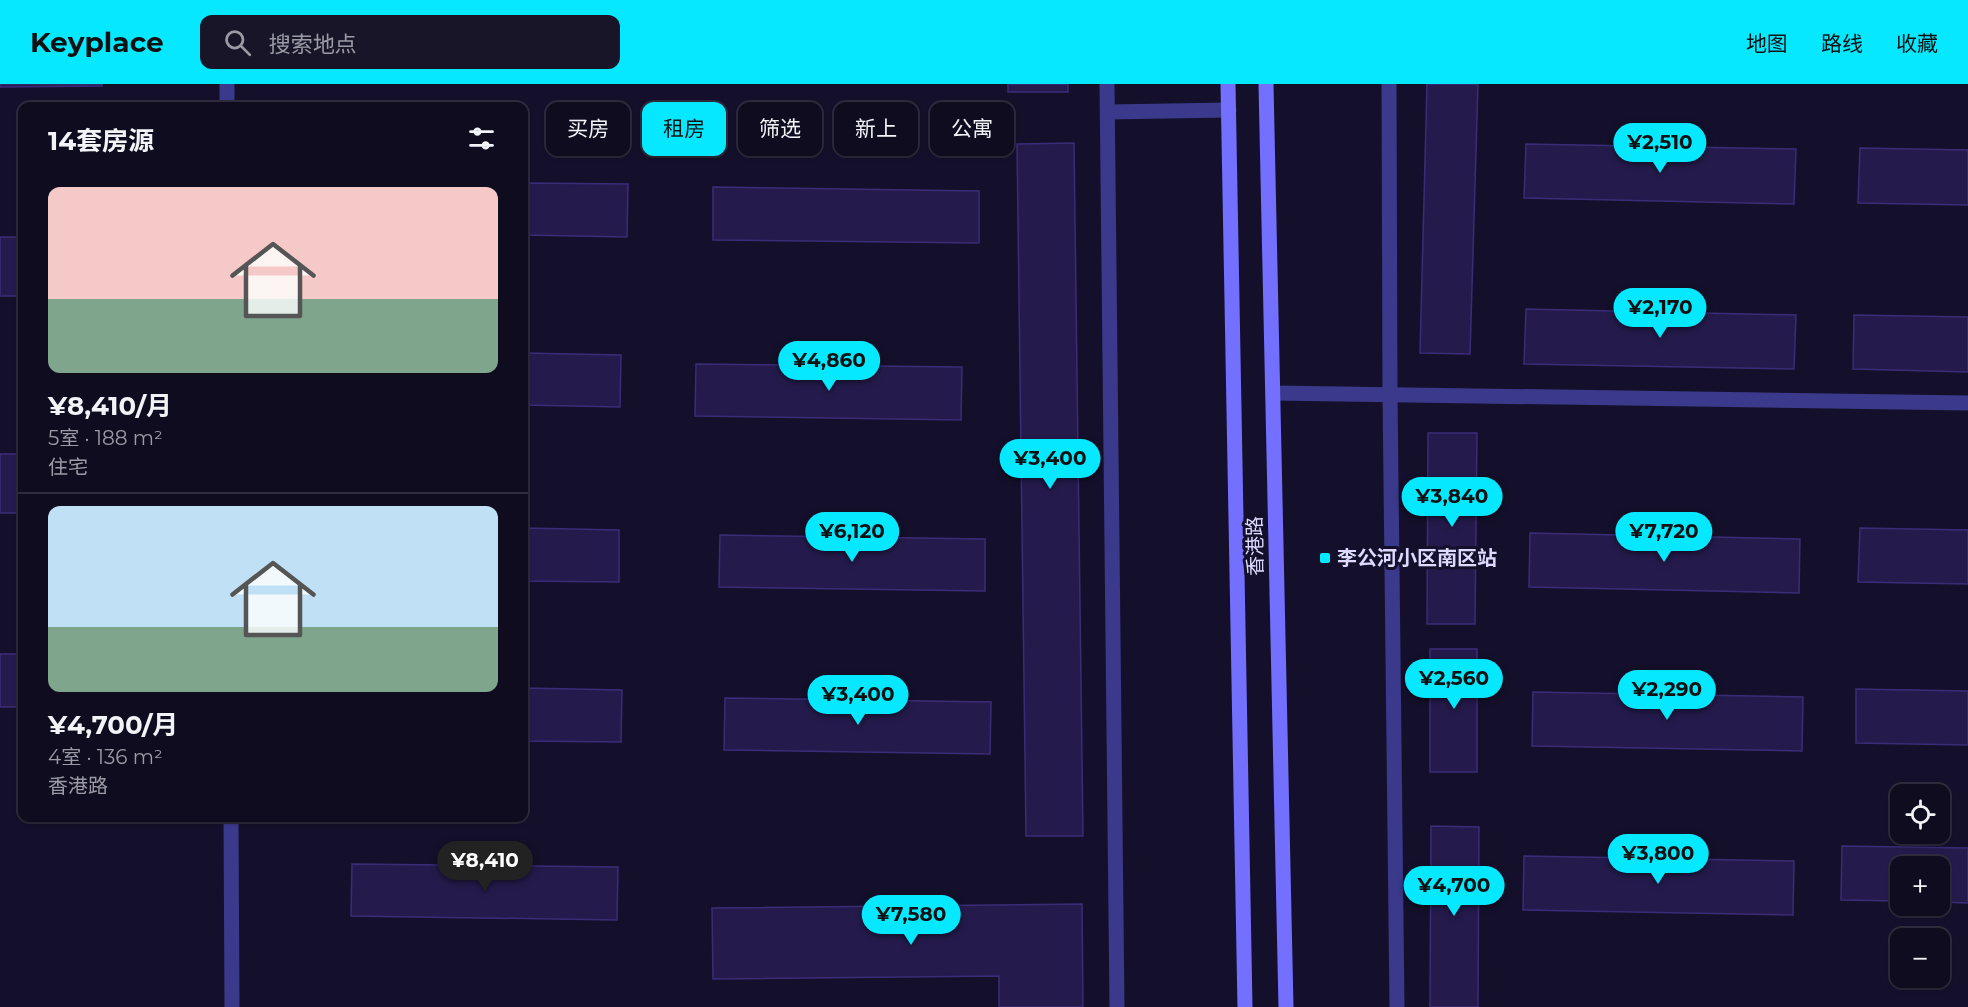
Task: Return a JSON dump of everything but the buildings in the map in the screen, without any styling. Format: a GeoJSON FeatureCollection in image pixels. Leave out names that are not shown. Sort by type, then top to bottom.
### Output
{"type":"FeatureCollection","features":[{"type":"Feature","properties":{"kind":"main road","name":"香港路"},"geometry":{"type":"LineString","coordinates":[[1228,84],[1245,1007]]}},
{"type":"Feature","properties":{"kind":"main road","name":"香港路"},"geometry":{"type":"LineString","coordinates":[[1266,84],[1286,1007]]}},
{"type":"Feature","properties":{"kind":"street"},"geometry":{"type":"LineString","coordinates":[[227,84],[227,102]]}},
{"type":"Feature","properties":{"kind":"street"},"geometry":{"type":"LineString","coordinates":[[1107,84],[1117,1007]]}},
{"type":"Feature","properties":{"kind":"street"},"geometry":{"type":"LineString","coordinates":[[1389,84],[1390,394],[1398,1007]]}},
{"type":"Feature","properties":{"kind":"street"},"geometry":{"type":"LineString","coordinates":[[1108,112],[1229,110]]}},
{"type":"Feature","properties":{"kind":"street"},"geometry":{"type":"LineString","coordinates":[[1273,393],[1968,403]]}},
{"type":"Feature","properties":{"kind":"street"},"geometry":{"type":"LineString","coordinates":[[231,822],[232,1007]]}},
{"type":"Feature","properties":{"kind":"place","name":"李公河小区南区站"},"geometry":{"type":"Point","coordinates":[1325,558]}}]}
